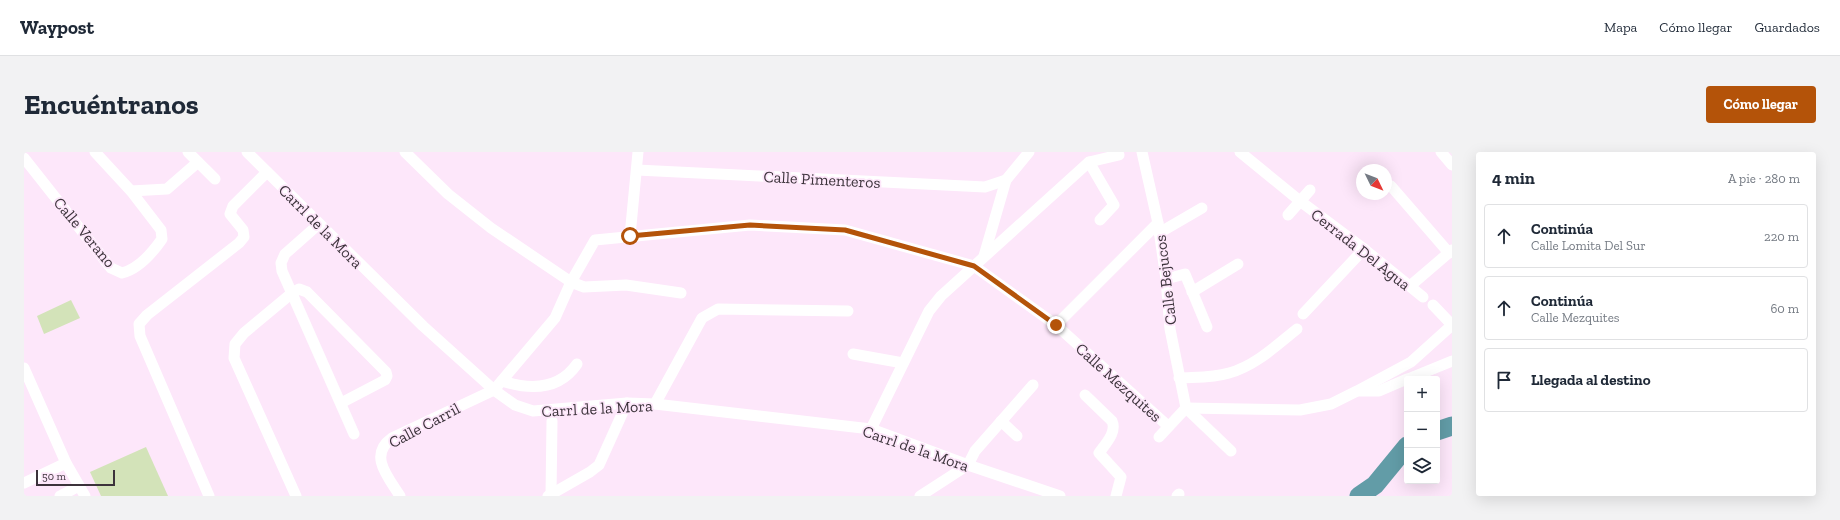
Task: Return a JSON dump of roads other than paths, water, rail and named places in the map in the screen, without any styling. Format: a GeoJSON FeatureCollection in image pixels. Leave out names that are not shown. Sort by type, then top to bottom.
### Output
{"type":"FeatureCollection","features":[{"type":"Feature","properties":{"kind":"street"},"geometry":{"type":"LineString","coordinates":[[95,152],[131,191],[168,190],[198,162]]}},
{"type":"Feature","properties":{"kind":"street"},"geometry":{"type":"LineString","coordinates":[[188,152],[215,179]]}},
{"type":"Feature","properties":{"kind":"street","name":"Carrl de la Mora"},"geometry":{"type":"LineString","coordinates":[[247,152],[423,326],[494,390],[515,405],[533,411],[627,403],[655,404],[871,429],[968,465],[1060,496]]}},
{"type":"Feature","properties":{"kind":"street"},"geometry":{"type":"LineString","coordinates":[[405,152],[448,194],[491,228],[571,282],[584,287],[626,285],[681,293]]}},
{"type":"Feature","properties":{"kind":"street"},"geometry":{"type":"LineString","coordinates":[[630,236],[638,152]]}},
{"type":"Feature","properties":{"kind":"street"},"geometry":{"type":"LineString","coordinates":[[984,257],[1006,180],[1029,152]]}},
{"type":"Feature","properties":{"kind":"street","name":"Calle Bejucos"},"geometry":{"type":"LineString","coordinates":[[1142,152],[1159,228],[1166,279],[1170,329],[1186,408]]}},
{"type":"Feature","properties":{"kind":"street","name":"Cerrada Del Agua"},"geometry":{"type":"LineString","coordinates":[[1240,152],[1423,297]]}},
{"type":"Feature","properties":{"kind":"street"},"geometry":{"type":"LineString","coordinates":[[1441,152],[1452,166]]}},
{"type":"Feature","properties":{"kind":"street"},"geometry":{"type":"LineString","coordinates":[[871,429],[929,311],[941,296],[1089,162],[1119,155]]}},
{"type":"Feature","properties":{"kind":"street","name":"Calle Verano"},"geometry":{"type":"LineString","coordinates":[[24,158],[112,268],[122,273],[130,271],[156,248],[162,239],[161,230],[131,191]]}},
{"type":"Feature","properties":{"kind":"street"},"geometry":{"type":"LineString","coordinates":[[1089,162],[1114,205],[1100,220]]}},
{"type":"Feature","properties":{"kind":"street","name":"Calle Pimenteros"},"geometry":{"type":"LineString","coordinates":[[637,170],[985,187],[1006,180]]}},
{"type":"Feature","properties":{"kind":"street"},"geometry":{"type":"LineString","coordinates":[[209,496],[140,336],[139,324],[147,315],[239,243],[244,236],[243,230],[230,214],[233,206],[267,172]]}},
{"type":"Feature","properties":{"kind":"street"},"geometry":{"type":"LineString","coordinates":[[1392,187],[1450,252],[1410,286]]}},
{"type":"Feature","properties":{"kind":"street"},"geometry":{"type":"LineString","coordinates":[[1288,215],[1310,190]]}},
{"type":"Feature","properties":{"kind":"street"},"geometry":{"type":"LineString","coordinates":[[1056,325],[1159,228],[1202,208]]}},
{"type":"Feature","properties":{"kind":"street"},"geometry":{"type":"LineString","coordinates":[[319,224],[286,254],[281,263],[282,271],[354,434]]}},
{"type":"Feature","properties":{"kind":"street"},"geometry":{"type":"LineString","coordinates":[[494,390],[555,318],[571,282],[595,240],[750,225],[845,230],[974,266]]}},
{"type":"Feature","properties":{"kind":"street"},"geometry":{"type":"LineString","coordinates":[[1303,314],[1364,249]]}},
{"type":"Feature","properties":{"kind":"street"},"geometry":{"type":"LineString","coordinates":[[1192,292],[1238,264]]}},
{"type":"Feature","properties":{"kind":"street","name":"Calle Mezquites"},"geometry":{"type":"LineString","coordinates":[[974,266],[1056,325],[1168,426]]}},
{"type":"Feature","properties":{"kind":"street"},"geometry":{"type":"LineString","coordinates":[[1166,279],[1185,274],[1207,327]]}},
{"type":"Feature","properties":{"kind":"street"},"geometry":{"type":"LineString","coordinates":[[296,496],[234,358],[235,344],[244,333],[292,293],[299,289],[307,292],[386,372],[387,376],[385,380],[341,403]]}},
{"type":"Feature","properties":{"kind":"street"},"geometry":{"type":"LineString","coordinates":[[1159,437],[1186,408],[1300,410],[1331,404],[1411,362],[1452,325],[1433,305]]}},
{"type":"Feature","properties":{"kind":"street"},"geometry":{"type":"LineString","coordinates":[[655,404],[702,318],[718,309],[848,310]]}},
{"type":"Feature","properties":{"kind":"street"},"geometry":{"type":"LineString","coordinates":[[1179,378],[1212,376],[1230,373],[1258,359],[1297,329]]}},
{"type":"Feature","properties":{"kind":"street"},"geometry":{"type":"LineString","coordinates":[[853,354],[903,363]]}},
{"type":"Feature","properties":{"kind":"street"},"geometry":{"type":"LineString","coordinates":[[1414,376],[1452,361]]}},
{"type":"Feature","properties":{"kind":"street"},"geometry":{"type":"LineString","coordinates":[[502,381],[519,385],[544,386],[559,380],[570,373],[577,364]]}},
{"type":"Feature","properties":{"kind":"street"},"geometry":{"type":"LineString","coordinates":[[24,368],[66,463],[85,496]]}},
{"type":"Feature","properties":{"kind":"street"},"geometry":{"type":"LineString","coordinates":[[1357,391],[1380,391],[1404,380]]}},
{"type":"Feature","properties":{"kind":"street"},"geometry":{"type":"LineString","coordinates":[[920,496],[968,465],[975,451],[1033,385]]}},
{"type":"Feature","properties":{"kind":"street","name":"Calle Carril"},"geometry":{"type":"LineString","coordinates":[[400,496],[380,460],[380,452],[385,444],[392,438],[494,390]]}},
{"type":"Feature","properties":{"kind":"street"},"geometry":{"type":"LineString","coordinates":[[1085,395],[1112,420],[1115,426],[1113,432],[1099,453],[1121,477],[1116,496]]}},
{"type":"Feature","properties":{"kind":"street"},"geometry":{"type":"LineString","coordinates":[[549,495],[590,472],[599,465],[627,403]]}},
{"type":"Feature","properties":{"kind":"street"},"geometry":{"type":"LineString","coordinates":[[1186,408],[1231,451]]}},
{"type":"Feature","properties":{"kind":"street"},"geometry":{"type":"LineString","coordinates":[[1001,421],[1017,436]]}},
{"type":"Feature","properties":{"kind":"street"},"geometry":{"type":"LineString","coordinates":[[549,495],[552,422]]}},
{"type":"Feature","properties":{"kind":"street"},"geometry":{"type":"LineString","coordinates":[[24,482],[66,463]]}},
{"type":"Feature","properties":{"kind":"street"},"geometry":{"type":"LineString","coordinates":[[60,496],[79,486]]}},
{"type":"Feature","properties":{"kind":"waterway"},"geometry":{"type":"LineString","coordinates":[[1440,430],[1452,426]]}},
{"type":"Feature","properties":{"kind":"waterway"},"geometry":{"type":"LineString","coordinates":[[1359,496],[1375,485],[1405,448]]}}]}
